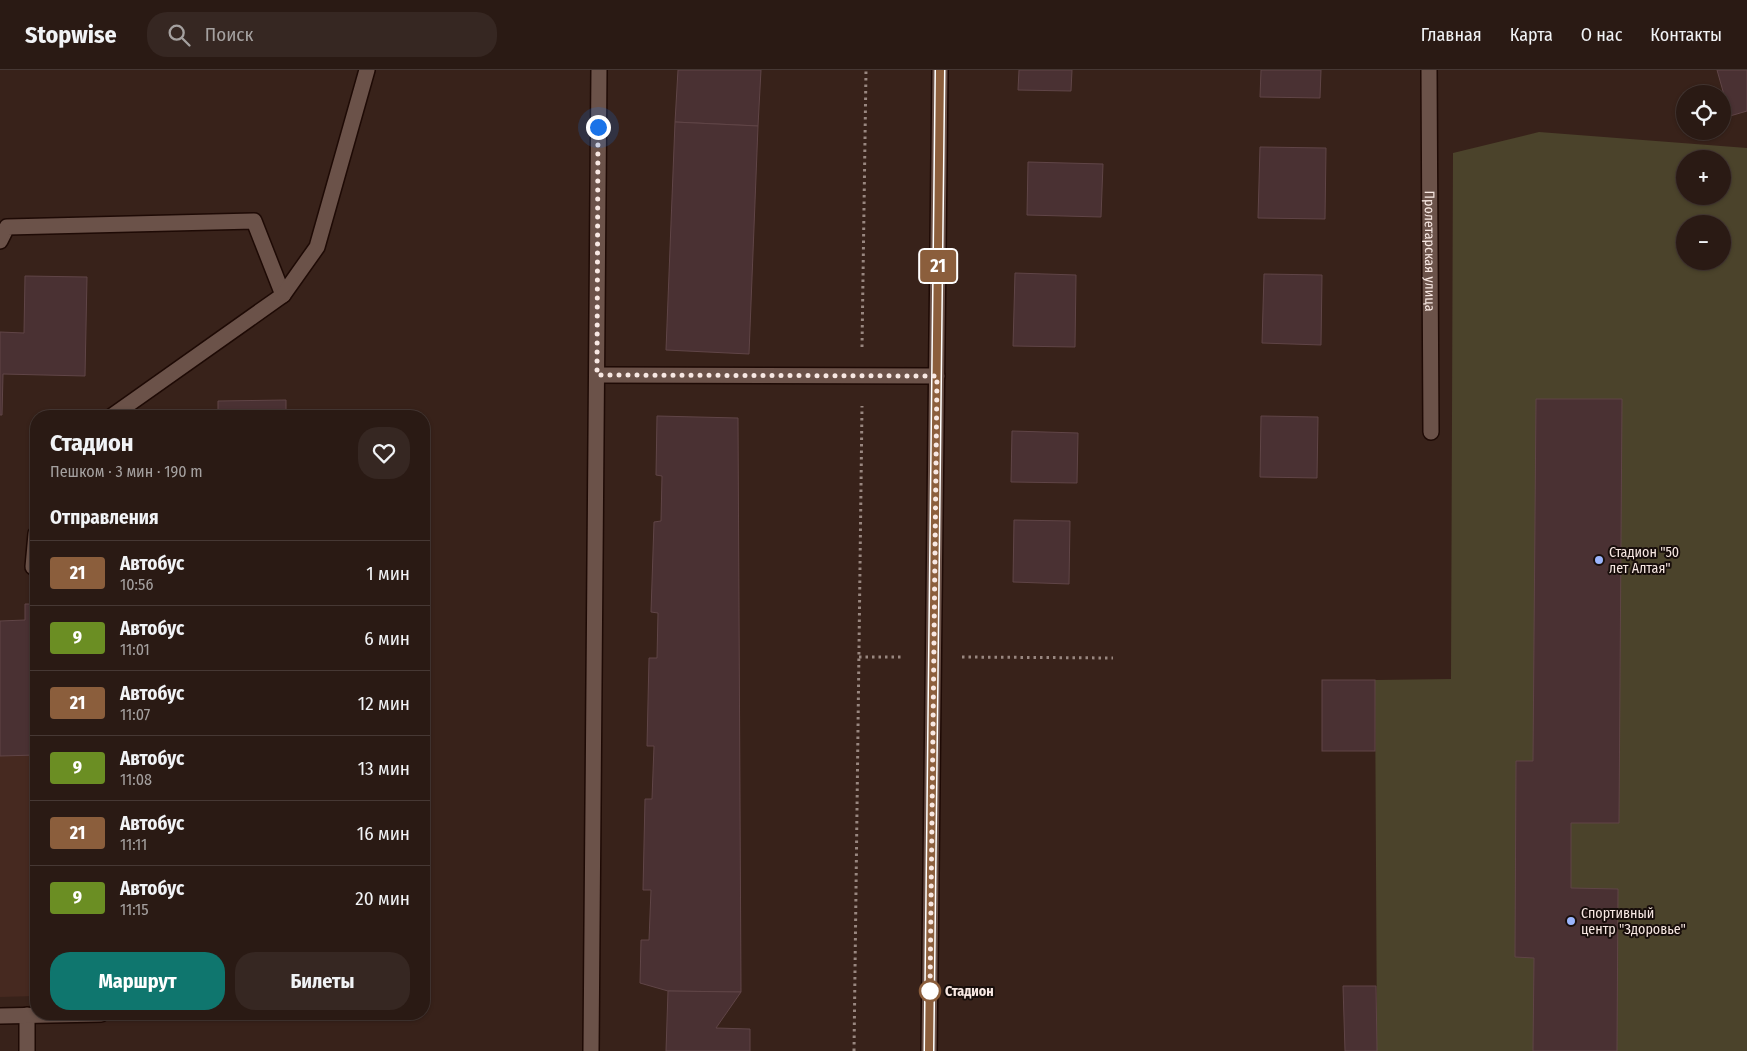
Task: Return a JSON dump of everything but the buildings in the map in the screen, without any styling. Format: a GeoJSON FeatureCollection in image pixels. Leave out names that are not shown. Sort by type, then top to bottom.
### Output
{"type":"FeatureCollection","features":[{"type":"Feature","properties":{"kind":"street"},"geometry":{"type":"LineString","coordinates":[[121,410],[283,296],[317,247],[367,70]]}},
{"type":"Feature","properties":{"kind":"street"},"geometry":{"type":"LineString","coordinates":[[591,1051],[599,70]]}},
{"type":"Feature","properties":{"kind":"street"},"geometry":{"type":"LineString","coordinates":[[929,1051],[940,70]]}},
{"type":"Feature","properties":{"kind":"street","name":"Пролетарская улица"},"geometry":{"type":"LineString","coordinates":[[1429,70],[1431,432]]}},
{"type":"Feature","properties":{"kind":"street"},"geometry":{"type":"LineString","coordinates":[[0,241],[7,227],[254,221],[283,296]]}},
{"type":"Feature","properties":{"kind":"street"},"geometry":{"type":"LineString","coordinates":[[597,375],[937,376]]}},
{"type":"Feature","properties":{"kind":"street"},"geometry":{"type":"LineString","coordinates":[[27,1015],[28,1051]]}},
{"type":"Feature","properties":{"kind":"street"},"geometry":{"type":"LineString","coordinates":[[0,1016],[30,1015]]}},
{"type":"Feature","properties":{"kind":"path"},"geometry":{"type":"LineString","coordinates":[[854,1051],[866,70]]}},
{"type":"Feature","properties":{"kind":"path"},"geometry":{"type":"LineString","coordinates":[[859,657],[1113,658]]}},
{"type":"Feature","properties":{"kind":"shaded area","name":"Стадион \"50 лет Алтая\""},"geometry":{"type":"Polygon","coordinates":[[[1539,132],[1747,148],[1747,1051],[1377,1051],[1375,680],[1451,679],[1453,153],[1539,132]]]}},
{"type":"Feature","properties":{"kind":"shaded area"},"geometry":{"type":"Polygon","coordinates":[[[30,755],[30,996],[0,997],[0,756],[30,755]]]}},
{"type":"Feature","properties":{"kind":"bus line","name":"21"},"geometry":{"type":"LineString","coordinates":[[929,1051],[940,70]]}},
{"type":"Feature","properties":{"kind":"place","name":"Стадион \"50 лет Алтая\""},"geometry":{"type":"Point","coordinates":[1599,560]}},
{"type":"Feature","properties":{"kind":"place","name":"Спортивный центр \"Здоровье\""},"geometry":{"type":"Point","coordinates":[1571,921]}},
{"type":"Feature","properties":{"kind":"place","name":"Стадион"},"geometry":{"type":"Point","coordinates":[930,991]}},
{"type":"Feature","properties":{"kind":"route"},"geometry":{"type":"LineString","coordinates":[[598,127],[597,375],[937,376],[930,991]]}}]}
